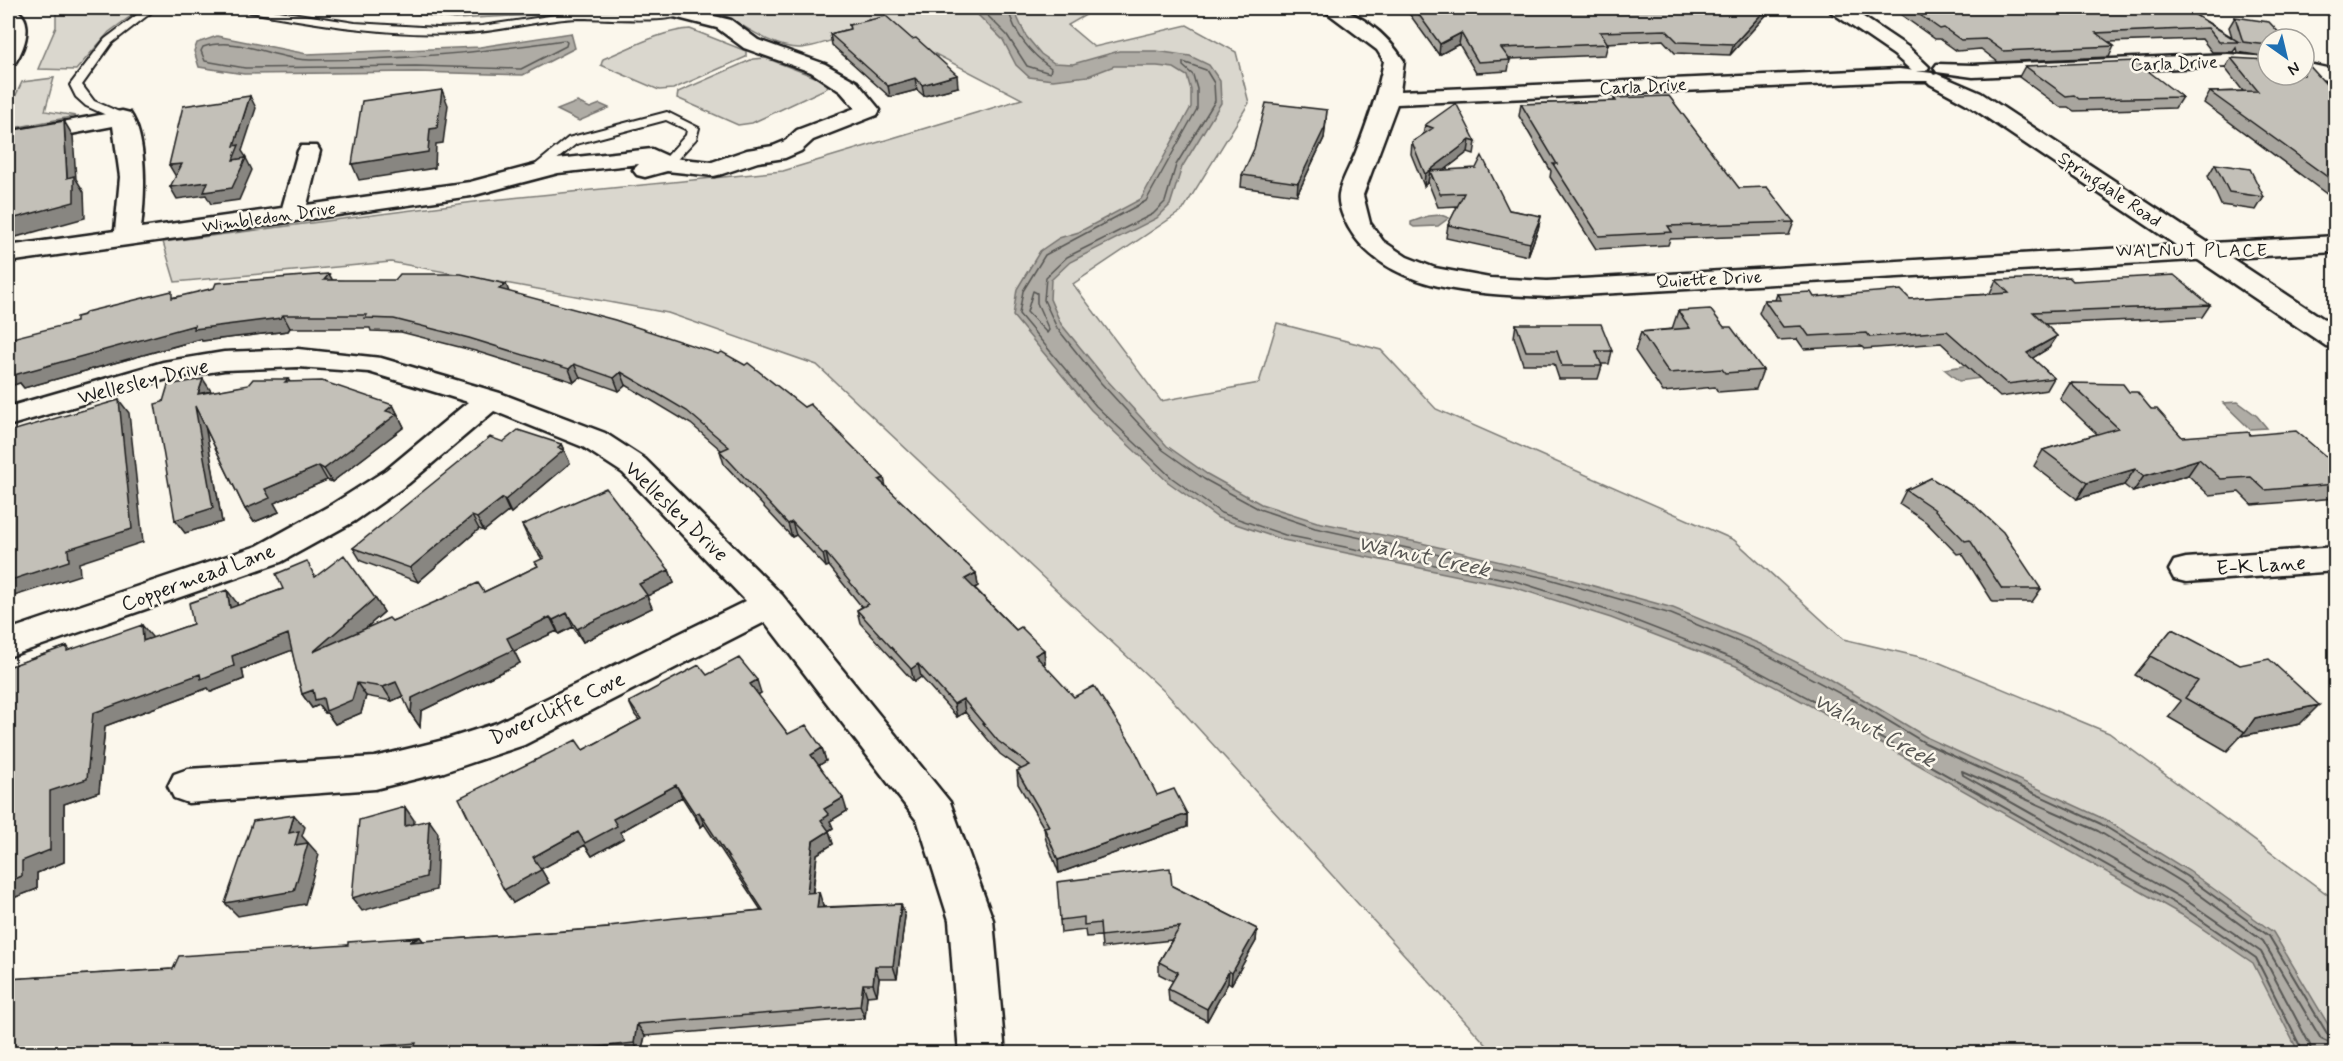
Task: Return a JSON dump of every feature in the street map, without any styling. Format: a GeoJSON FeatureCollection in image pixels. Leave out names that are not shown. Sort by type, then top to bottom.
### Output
{"type":"FeatureCollection","features":[{"type":"Feature","properties":{"kind":"street","name":"Quiette Drive"},"geometry":{"type":"LineString","coordinates":[[1331,8],[1392,54],[1394,69],[1388,98],[1351,195],[1352,210],[1358,225],[1371,243],[1390,259],[1420,272],[1456,281],[1501,288],[1547,289],[2336,244]]}},
{"type":"Feature","properties":{"kind":"street","name":"Springdale Road"},"geometry":{"type":"LineString","coordinates":[[1838,8],[2336,340]]}},
{"type":"Feature","properties":{"kind":"street"},"geometry":{"type":"LineString","coordinates":[[8,13],[16,23],[18,32],[17,45],[8,59]]}},
{"type":"Feature","properties":{"kind":"street","name":"Wimbledon Drive"},"geometry":{"type":"LineString","coordinates":[[8,254],[471,189],[529,176],[549,178],[594,172],[648,169],[666,164],[714,169],[755,155],[777,153],[793,146],[805,135],[869,110],[849,87],[818,68],[751,44],[724,24],[681,14]]}},
{"type":"Feature","properties":{"kind":"street","name":"Carla Drive"},"geometry":{"type":"LineString","coordinates":[[1388,98],[2228,60],[2256,62]]}},
{"type":"Feature","properties":{"kind":"street"},"geometry":{"type":"LineString","coordinates":[[2316,72],[2336,76]]}},
{"type":"Feature","properties":{"kind":"street"},"geometry":{"type":"LineString","coordinates":[[8,139],[122,118],[130,146],[133,187],[127,237]]}},
{"type":"Feature","properties":{"kind":"street"},"geometry":{"type":"LineString","coordinates":[[293,213],[309,151]]}},
{"type":"Feature","properties":{"kind":"street","name":"Wellesley Drive"},"geometry":{"type":"LineString","coordinates":[[8,417],[163,371],[224,361],[287,359],[371,364],[490,399],[594,440],[634,466],[770,604],[936,814],[970,920],[982,1053]]}},
{"type":"Feature","properties":{"kind":"street","name":"Coppermead Lane"},"geometry":{"type":"LineString","coordinates":[[8,644],[269,554],[343,513],[397,477],[490,399]]}},
{"type":"Feature","properties":{"kind":"street","name":"E-K Lane"},"geometry":{"type":"LineString","coordinates":[[2186,570],[2336,559]]}},
{"type":"Feature","properties":{"kind":"street","name":"Dovercliffe Cove"},"geometry":{"type":"LineString","coordinates":[[188,786],[375,773],[444,756],[510,734],[770,604]]}},
{"type":"Feature","properties":{"kind":"lane"},"geometry":{"type":"LineString","coordinates":[[122,118],[116,113],[96,108],[81,98],[76,85],[93,55],[121,28],[152,8]]}},
{"type":"Feature","properties":{"kind":"lane"},"geometry":{"type":"LineString","coordinates":[[245,8],[335,25],[428,32],[471,30],[576,15],[651,17],[681,14]]}},
{"type":"Feature","properties":{"kind":"lane"},"geometry":{"type":"LineString","coordinates":[[529,176],[572,141],[667,116],[693,128],[692,136],[666,164]]}},
{"type":"Feature","properties":{"kind":"shaded area"},"geometry":{"type":"Polygon","coordinates":[[[56,8],[142,8],[109,32],[76,70],[38,69],[56,27],[56,8]]]}},
{"type":"Feature","properties":{"kind":"shaded area"},"geometry":{"type":"Polygon","coordinates":[[[372,8],[662,8],[649,16],[574,13],[455,19],[372,8]]]}},
{"type":"Feature","properties":{"kind":"shaded area"},"geometry":{"type":"Polygon","coordinates":[[[712,8],[1098,8],[1068,25],[1094,47],[1187,25],[1236,52],[1249,103],[1183,210],[1073,284],[1161,401],[1259,383],[1277,323],[1381,350],[1436,409],[1734,540],[1843,639],[1933,660],[2109,733],[2335,900],[2335,1053],[1494,1053],[1166,693],[817,365],[668,313],[391,262],[175,282],[163,242],[482,201],[783,171],[1022,99],[868,19],[863,30],[800,48],[789,47],[766,39],[712,8]]]}},
{"type":"Feature","properties":{"kind":"shaded area"},"geometry":{"type":"Polygon","coordinates":[[[690,29],[746,51],[746,57],[673,89],[659,90],[601,65],[603,59],[645,41],[679,30],[690,29]]]}},
{"type":"Feature","properties":{"kind":"shaded area"},"geometry":{"type":"Polygon","coordinates":[[[766,58],[828,82],[827,88],[752,123],[738,125],[677,98],[678,92],[753,59],[766,58]]]}},
{"type":"Feature","properties":{"kind":"shaded area"},"geometry":{"type":"Polygon","coordinates":[[[54,78],[45,111],[76,116],[8,129],[8,112],[22,82],[54,78]]]}},
{"type":"Feature","properties":{"kind":"water","name":"Walnut Creek"},"geometry":{"type":"Polygon","coordinates":[[[971,8],[1013,8],[1026,36],[1041,54],[1054,63],[1073,64],[1119,51],[1156,51],[1190,56],[1209,65],[1220,81],[1221,103],[1182,167],[1170,205],[1157,218],[1070,262],[1051,280],[1050,299],[1061,324],[1106,379],[1167,446],[1207,474],[1261,504],[1317,522],[1417,542],[1547,573],[1673,608],[1760,644],[1824,676],[1928,738],[2104,819],[2189,871],[2273,932],[2335,1036],[2335,1053],[2299,1053],[2253,963],[2182,915],[1880,743],[1736,666],[1611,618],[1513,587],[1283,540],[1218,518],[1168,482],[1091,410],[1013,316],[1017,289],[1040,251],[1059,238],[1079,232],[1141,199],[1191,107],[1191,90],[1187,76],[1174,68],[1114,66],[1088,76],[1053,80],[1029,77],[1016,65],[1003,40],[971,8]]]}},
{"type":"Feature","properties":{"kind":"water"},"geometry":{"type":"Polygon","coordinates":[[[571,33],[575,48],[523,75],[416,72],[244,74],[199,67],[194,51],[197,43],[217,36],[307,54],[480,47],[571,33]]]}},
{"type":"Feature","properties":{"kind":"water"},"geometry":{"type":"Polygon","coordinates":[[[577,102],[590,108],[600,104],[609,108],[579,121],[557,110],[577,102]]]}},
{"type":"Feature","properties":{"kind":"water"},"geometry":{"type":"Polygon","coordinates":[[[1441,215],[1449,218],[1438,226],[1414,227],[1411,225],[1411,222],[1428,216],[1441,215]]]}},
{"type":"Feature","properties":{"kind":"water"},"geometry":{"type":"Polygon","coordinates":[[[1983,363],[1996,376],[1959,381],[1944,369],[1983,363]]]}},
{"type":"Feature","properties":{"kind":"water"},"geometry":{"type":"Polygon","coordinates":[[[2238,402],[2257,416],[2267,428],[2250,429],[2223,403],[2238,402]]]}},
{"type":"Feature","properties":{"kind":"building"},"geometry":{"type":"Polygon","coordinates":[[[1414,8],[1767,8],[1734,44],[1678,42],[1666,30],[1600,32],[1608,44],[1501,48],[1510,60],[1478,62],[1461,33],[1440,44],[1414,8]]]}},
{"type":"Feature","properties":{"kind":"building"},"geometry":{"type":"Polygon","coordinates":[[[1910,8],[2184,8],[2239,42],[2219,42],[2208,28],[2096,33],[2114,46],[2003,51],[1986,39],[1961,40],[1944,28],[1940,29],[1910,8]]]}},
{"type":"Feature","properties":{"kind":"building"},"geometry":{"type":"Polygon","coordinates":[[[886,16],[912,39],[916,38],[957,75],[922,85],[915,78],[888,86],[830,34],[850,29],[849,25],[886,16]]]}},
{"type":"Feature","properties":{"kind":"building"},"geometry":{"type":"Polygon","coordinates":[[[2235,17],[2269,22],[2274,27],[2256,27],[2256,44],[2243,42],[2235,17]]]}},
{"type":"Feature","properties":{"kind":"building"},"geometry":{"type":"Polygon","coordinates":[[[2231,58],[2256,59],[2256,87],[2316,87],[2316,73],[2336,95],[2336,183],[2210,92],[2258,91],[2231,58]]]}},
{"type":"Feature","properties":{"kind":"building"},"geometry":{"type":"Polygon","coordinates":[[[2135,61],[2182,97],[2079,99],[2074,95],[2066,96],[2025,66],[2135,61]]]}},
{"type":"Feature","properties":{"kind":"building"},"geometry":{"type":"Polygon","coordinates":[[[442,90],[437,128],[430,129],[428,152],[352,164],[362,101],[442,90]]]}},
{"type":"Feature","properties":{"kind":"building"},"geometry":{"type":"Polygon","coordinates":[[[250,96],[234,146],[239,145],[233,160],[246,158],[232,188],[204,192],[208,182],[170,187],[182,164],[169,165],[183,106],[250,96]]]}},
{"type":"Feature","properties":{"kind":"building"},"geometry":{"type":"Polygon","coordinates":[[[1669,96],[1739,188],[1767,187],[1794,222],[1668,226],[1672,232],[1599,236],[1553,164],[1557,164],[1521,104],[1616,101],[1614,98],[1669,96]]]}},
{"type":"Feature","properties":{"kind":"building"},"geometry":{"type":"Polygon","coordinates":[[[1266,103],[1327,110],[1325,127],[1298,183],[1242,175],[1254,149],[1266,103]]]}},
{"type":"Feature","properties":{"kind":"building"},"geometry":{"type":"Polygon","coordinates":[[[1456,103],[1476,142],[1470,140],[1425,174],[1412,142],[1433,128],[1425,125],[1456,103]]]}},
{"type":"Feature","properties":{"kind":"building"},"geometry":{"type":"Polygon","coordinates":[[[64,121],[67,178],[74,176],[74,202],[8,220],[8,131],[64,121]]]}},
{"type":"Feature","properties":{"kind":"building"},"geometry":{"type":"Polygon","coordinates":[[[1482,156],[1509,210],[1541,216],[1530,243],[1448,225],[1464,193],[1440,194],[1430,171],[1476,168],[1482,156]]]}},
{"type":"Feature","properties":{"kind":"building"},"geometry":{"type":"Polygon","coordinates":[[[2215,164],[2250,169],[2264,197],[2229,192],[2215,164]]]}},
{"type":"Feature","properties":{"kind":"building"},"geometry":{"type":"Polygon","coordinates":[[[329,274],[324,280],[395,280],[400,274],[461,274],[506,284],[499,289],[615,320],[718,354],[722,352],[745,365],[748,363],[804,407],[810,404],[884,478],[879,480],[976,573],[965,579],[1016,630],[1021,627],[1044,650],[1035,655],[1074,697],[1094,686],[1133,746],[1157,795],[1174,789],[1187,814],[1058,860],[1044,827],[1049,826],[1017,771],[1030,765],[998,741],[963,699],[954,704],[918,664],[911,669],[857,610],[868,604],[826,553],[823,554],[792,522],[788,524],[720,451],[729,447],[687,411],[621,372],[614,378],[574,364],[569,369],[469,338],[394,319],[365,318],[367,315],[283,315],[281,318],[194,329],[195,325],[14,375],[14,369],[8,371],[8,339],[76,322],[76,317],[86,312],[172,291],[172,298],[214,288],[216,283],[329,274]]]}},
{"type":"Feature","properties":{"kind":"building"},"geometry":{"type":"Polygon","coordinates":[[[2174,275],[2210,305],[2033,312],[2057,336],[2027,353],[2054,378],[2007,384],[1947,331],[1870,337],[1867,333],[1809,336],[1802,326],[1783,327],[1764,300],[1781,300],[1777,294],[1811,292],[1814,297],[1901,290],[1910,299],[2009,293],[1996,280],[2069,277],[2073,281],[2174,275]]]}},
{"type":"Feature","properties":{"kind":"building"},"geometry":{"type":"Polygon","coordinates":[[[1710,309],[1724,327],[1731,327],[1763,370],[1725,373],[1722,369],[1669,373],[1641,332],[1690,328],[1678,311],[1710,309]]]}},
{"type":"Feature","properties":{"kind":"building"},"geometry":{"type":"Polygon","coordinates":[[[1516,324],[1601,324],[1612,351],[1596,351],[1602,366],[1562,366],[1557,351],[1526,351],[1516,324]]]}},
{"type":"Feature","properties":{"kind":"building"},"geometry":{"type":"Polygon","coordinates":[[[203,379],[198,394],[248,385],[253,379],[288,379],[285,382],[322,381],[393,405],[386,411],[397,414],[324,469],[319,466],[265,489],[270,498],[245,509],[195,406],[213,508],[175,520],[155,404],[163,402],[168,385],[203,379]]]}},
{"type":"Feature","properties":{"kind":"building"},"geometry":{"type":"Polygon","coordinates":[[[2070,383],[2123,384],[2129,392],[2137,392],[2151,409],[2157,409],[2182,437],[2296,431],[2336,465],[2336,484],[2265,490],[2251,477],[2221,479],[2199,459],[2144,476],[2135,469],[2087,483],[2043,450],[2118,428],[2070,383]]]}},
{"type":"Feature","properties":{"kind":"building"},"geometry":{"type":"Polygon","coordinates":[[[119,400],[132,529],[68,549],[69,561],[8,581],[8,432],[119,400]]]}},
{"type":"Feature","properties":{"kind":"building"},"geometry":{"type":"Polygon","coordinates":[[[518,430],[561,444],[558,448],[564,450],[505,500],[503,498],[477,518],[472,516],[410,568],[353,548],[490,437],[503,442],[518,430]]]}},
{"type":"Feature","properties":{"kind":"building"},"geometry":{"type":"Polygon","coordinates":[[[1931,478],[1973,504],[2003,532],[2041,589],[2002,589],[1970,540],[1965,541],[1934,509],[1906,490],[1931,478]]]}},
{"type":"Feature","properties":{"kind":"building"},"geometry":{"type":"Polygon","coordinates":[[[606,488],[669,570],[639,584],[647,595],[577,629],[567,613],[553,620],[550,617],[507,638],[513,650],[412,698],[411,714],[396,682],[383,687],[357,683],[352,700],[326,711],[323,698],[315,700],[313,690],[302,694],[288,634],[232,656],[234,666],[201,679],[200,674],[93,713],[87,779],[50,791],[50,850],[22,861],[22,876],[8,882],[8,667],[67,646],[67,651],[142,625],[143,641],[193,624],[189,603],[227,590],[230,608],[283,589],[276,574],[307,561],[315,577],[344,555],[375,598],[313,652],[389,618],[392,621],[478,583],[484,592],[538,566],[535,562],[544,558],[522,525],[606,488]]]}},
{"type":"Feature","properties":{"kind":"building"},"geometry":{"type":"Polygon","coordinates":[[[2172,629],[2240,665],[2269,659],[2319,705],[2255,718],[2245,732],[2185,698],[2198,681],[2150,656],[2172,629]]]}},
{"type":"Feature","properties":{"kind":"building"},"geometry":{"type":"Polygon","coordinates":[[[739,658],[757,680],[750,684],[788,734],[806,725],[822,748],[811,755],[843,798],[824,809],[829,815],[821,820],[829,831],[813,841],[807,893],[819,892],[817,908],[901,904],[893,966],[875,966],[873,984],[863,984],[860,1006],[637,1024],[634,1043],[547,1053],[412,1053],[416,1043],[292,1053],[8,1053],[8,979],[173,969],[179,956],[348,945],[348,942],[420,937],[410,942],[609,928],[609,926],[675,918],[763,910],[699,812],[695,814],[676,785],[613,819],[617,826],[585,843],[578,832],[533,857],[541,870],[504,890],[459,798],[576,740],[583,750],[641,719],[629,702],[699,665],[707,675],[739,658]]]}},
{"type":"Feature","properties":{"kind":"building"},"geometry":{"type":"Polygon","coordinates":[[[405,807],[405,826],[429,820],[426,877],[352,898],[359,820],[405,807]]]}},
{"type":"Feature","properties":{"kind":"building"},"geometry":{"type":"Polygon","coordinates":[[[294,815],[289,833],[299,831],[295,845],[308,843],[294,891],[225,903],[253,821],[294,815]]]}},
{"type":"Feature","properties":{"kind":"building"},"geometry":{"type":"Polygon","coordinates":[[[1170,868],[1172,886],[1257,929],[1232,973],[1229,971],[1207,1009],[1168,989],[1178,972],[1159,962],[1180,927],[1101,936],[1100,923],[1084,925],[1084,917],[1060,920],[1057,882],[1170,868]]]}},
{"type":"Feature","properties":{"kind":"district","name":"WALNUT PLACE"},"geometry":{"type":"Point","coordinates":[2192,250]}}]}
